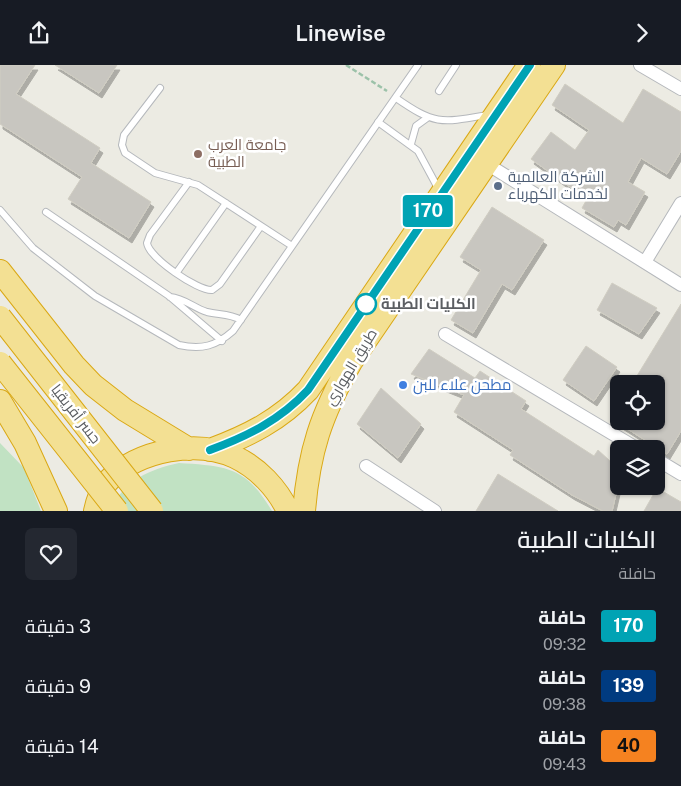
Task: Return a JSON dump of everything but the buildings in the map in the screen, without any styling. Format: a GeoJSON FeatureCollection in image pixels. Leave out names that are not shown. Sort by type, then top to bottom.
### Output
{"type":"FeatureCollection","features":[{"type":"Feature","properties":{"kind":"highway","name":"طريق الهواري"},"geometry":{"type":"LineString","coordinates":[[200,449],[245,437],[271,422],[295,404],[308,390],[530,65]]}},
{"type":"Feature","properties":{"kind":"highway","name":"طريق الهواري"},"geometry":{"type":"LineString","coordinates":[[304,511],[311,459],[320,423],[331,397],[351,362],[554,65]]}},
{"type":"Feature","properties":{"kind":"highway"},"geometry":{"type":"LineString","coordinates":[[0,271],[74,365],[93,385],[125,410],[200,449],[235,457],[259,473],[276,489],[288,511]]}},
{"type":"Feature","properties":{"kind":"highway","name":"جسر أفريقيا"},"geometry":{"type":"LineString","coordinates":[[0,317],[152,511]]}},
{"type":"Feature","properties":{"kind":"highway","name":"جسر أفريقيا"},"geometry":{"type":"LineString","coordinates":[[0,363],[117,511]]}},
{"type":"Feature","properties":{"kind":"highway"},"geometry":{"type":"LineString","coordinates":[[0,401],[25,443],[56,511]]}},
{"type":"Feature","properties":{"kind":"highway"},"geometry":{"type":"LineString","coordinates":[[95,511],[108,481],[130,463],[156,453],[200,449]]}},
{"type":"Feature","properties":{"kind":"street"},"geometry":{"type":"LineString","coordinates":[[640,65],[681,89]]}},
{"type":"Feature","properties":{"kind":"street"},"geometry":{"type":"LineString","coordinates":[[487,163],[681,285]]}},
{"type":"Feature","properties":{"kind":"street"},"geometry":{"type":"LineString","coordinates":[[645,262],[681,203]]}},
{"type":"Feature","properties":{"kind":"street"},"geometry":{"type":"LineString","coordinates":[[445,333],[623,440]]}},
{"type":"Feature","properties":{"kind":"street"},"geometry":{"type":"LineString","coordinates":[[665,464],[681,474]]}},
{"type":"Feature","properties":{"kind":"street"},"geometry":{"type":"LineString","coordinates":[[366,466],[435,511]]}},
{"type":"Feature","properties":{"kind":"lane"},"geometry":{"type":"LineString","coordinates":[[0,210],[33,248],[96,296],[179,345],[194,348],[208,347],[222,341],[241,320],[418,65]]}},
{"type":"Feature","properties":{"kind":"lane"},"geometry":{"type":"LineString","coordinates":[[439,91],[456,65]]}},
{"type":"Feature","properties":{"kind":"lane"},"geometry":{"type":"LineString","coordinates":[[160,88],[124,135],[123,149],[129,156],[155,173],[165,178],[190,182],[292,246]]}},
{"type":"Feature","properties":{"kind":"lane"},"geometry":{"type":"LineString","coordinates":[[396,98],[427,118],[445,122],[496,114]]}},
{"type":"Feature","properties":{"kind":"lane"},"geometry":{"type":"LineString","coordinates":[[411,144],[416,126],[427,118]]}},
{"type":"Feature","properties":{"kind":"lane"},"geometry":{"type":"LineString","coordinates":[[378,121],[411,144],[425,161],[441,193]]}},
{"type":"Feature","properties":{"kind":"lane"},"geometry":{"type":"LineString","coordinates":[[190,182],[150,235],[147,243],[154,256],[202,289],[216,287],[261,225]]}},
{"type":"Feature","properties":{"kind":"lane"},"geometry":{"type":"LineString","coordinates":[[177,272],[226,203]]}},
{"type":"Feature","properties":{"kind":"lane"},"geometry":{"type":"LineString","coordinates":[[46,212],[169,297],[222,341]]}},
{"type":"Feature","properties":{"kind":"lane"},"geometry":{"type":"LineString","coordinates":[[169,297],[184,301],[205,311],[225,314],[241,320]]}},
{"type":"Feature","properties":{"kind":"path"},"geometry":{"type":"LineString","coordinates":[[346,65],[396,98]]}},
{"type":"Feature","properties":{"kind":"green space"},"geometry":{"type":"Polygon","coordinates":[[[0,443],[24,468],[41,511],[0,511],[0,443]]]}},
{"type":"Feature","properties":{"kind":"green space"},"geometry":{"type":"Polygon","coordinates":[[[179,463],[223,468],[244,477],[263,496],[272,511],[110,511],[122,492],[138,478],[158,469],[179,463]]]}},
{"type":"Feature","properties":{"kind":"bus line","name":"170"},"geometry":{"type":"LineString","coordinates":[[210,450],[245,437],[271,422],[295,404],[308,390],[530,65]]}},
{"type":"Feature","properties":{"kind":"place","name":"جامعة العرب الطبية"},"geometry":{"type":"Point","coordinates":[198,154]}},
{"type":"Feature","properties":{"kind":"place","name":"الشركة العالمية لخدمات الكهرباء"},"geometry":{"type":"Point","coordinates":[498,186]}},
{"type":"Feature","properties":{"kind":"place","name":"الكليات الطبية"},"geometry":{"type":"Point","coordinates":[366,304]}},
{"type":"Feature","properties":{"kind":"place","name":"مطحن علاء للبن"},"geometry":{"type":"Point","coordinates":[403,385]}}]}
